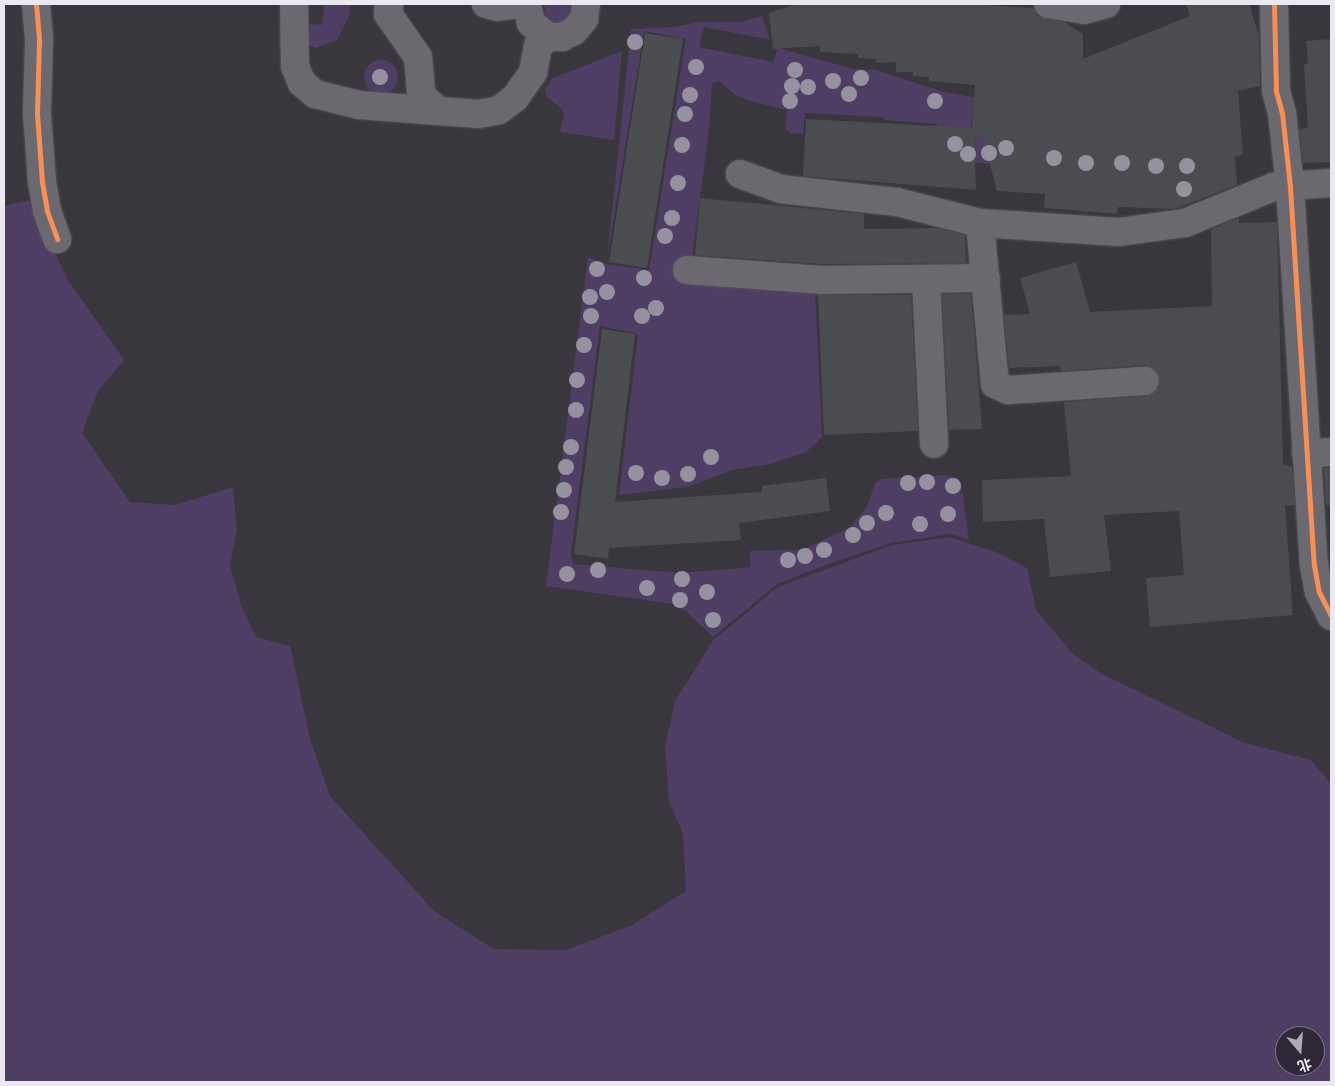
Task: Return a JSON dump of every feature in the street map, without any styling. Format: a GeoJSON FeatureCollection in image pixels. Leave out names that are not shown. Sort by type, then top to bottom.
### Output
{"type":"FeatureCollection","features":[{"type":"Feature","properties":{"kind":"street"},"geometry":{"type":"LineString","coordinates":[[36,4],[39,41],[37,114],[42,182],[47,211],[57,239]]}},
{"type":"Feature","properties":{"kind":"street"},"geometry":{"type":"LineString","coordinates":[[294,4],[295,66],[302,83],[315,94],[359,105],[478,114],[499,110],[524,85],[533,72],[538,46],[548,37]]}},
{"type":"Feature","properties":{"kind":"street"},"geometry":{"type":"LineString","coordinates":[[389,4],[388,14],[418,57],[421,95],[438,111]]}},
{"type":"Feature","properties":{"kind":"street"},"geometry":{"type":"LineString","coordinates":[[486,4],[503,8],[518,4]]}},
{"type":"Feature","properties":{"kind":"street"},"geometry":{"type":"LineString","coordinates":[[527,4],[531,23],[548,37],[562,37],[574,32],[584,19],[586,4]]}},
{"type":"Feature","properties":{"kind":"street"},"geometry":{"type":"LineString","coordinates":[[1048,4],[1084,10],[1106,4]]}},
{"type":"Feature","properties":{"kind":"street"},"geometry":{"type":"LineString","coordinates":[[1274,4],[1276,91],[1282,112],[1319,452],[1314,565],[1319,592],[1331,616]]}},
{"type":"Feature","properties":{"kind":"street"},"geometry":{"type":"LineString","coordinates":[[740,174],[781,189],[897,202],[980,223],[1119,232],[1153,230],[1213,214],[1273,187],[1331,184]]}},
{"type":"Feature","properties":{"kind":"street"},"geometry":{"type":"LineString","coordinates":[[980,223],[986,278],[992,378],[1000,388],[1144,381]]}},
{"type":"Feature","properties":{"kind":"street"},"geometry":{"type":"LineString","coordinates":[[687,270],[822,280],[986,278]]}},
{"type":"Feature","properties":{"kind":"street"},"geometry":{"type":"LineString","coordinates":[[926,279],[934,444]]}},
{"type":"Feature","properties":{"kind":"shaded area"},"geometry":{"type":"Polygon","coordinates":[[[324,4],[350,4],[349,16],[337,40],[316,48],[306,45],[310,24],[322,25],[324,4]]]}},
{"type":"Feature","properties":{"kind":"shaded area"},"geometry":{"type":"Polygon","coordinates":[[[544,4],[578,4],[577,14],[558,25],[546,16],[544,4]]]}},
{"type":"Feature","properties":{"kind":"shaded area"},"geometry":{"type":"Polygon","coordinates":[[[762,16],[770,40],[704,27],[699,47],[773,62],[778,48],[854,69],[876,70],[941,91],[976,98],[970,132],[1125,177],[939,159],[937,124],[884,120],[884,117],[805,113],[803,134],[790,133],[785,129],[787,110],[750,101],[734,94],[719,81],[712,83],[709,130],[692,256],[680,258],[674,264],[675,272],[815,290],[822,437],[806,452],[770,464],[732,470],[687,487],[619,495],[638,334],[600,326],[571,553],[573,564],[680,573],[750,567],[750,551],[802,550],[849,528],[866,508],[876,482],[882,479],[943,475],[958,478],[961,484],[969,540],[951,534],[891,543],[831,563],[777,584],[713,637],[686,611],[673,604],[546,586],[588,257],[605,264],[649,270],[686,39],[644,31],[607,260],[631,29],[673,27],[699,22],[740,22],[762,16]]]}},
{"type":"Feature","properties":{"kind":"shaded area"},"geometry":{"type":"Polygon","coordinates":[[[622,51],[614,140],[560,132],[564,116],[562,109],[547,97],[545,89],[553,78],[622,51]]]}},
{"type":"Feature","properties":{"kind":"shaded area"},"geometry":{"type":"Polygon","coordinates":[[[381,60],[393,65],[398,77],[393,89],[381,94],[369,89],[364,77],[369,65],[381,60]]]}},
{"type":"Feature","properties":{"kind":"shaded area"},"geometry":{"type":"Polygon","coordinates":[[[29,200],[68,280],[124,360],[98,391],[82,433],[130,502],[175,505],[233,487],[237,529],[230,565],[242,608],[256,637],[290,646],[311,742],[330,796],[434,911],[494,949],[566,950],[632,925],[686,891],[683,834],[669,801],[665,746],[675,701],[713,640],[778,587],[892,545],[950,537],[996,552],[1027,568],[1036,610],[1073,654],[1102,674],[1245,743],[1311,760],[1331,784],[1331,1082],[4,1082],[4,206],[29,200]]]}},
{"type":"Feature","properties":{"kind":"building"},"geometry":{"type":"Polygon","coordinates":[[[796,4],[966,4],[1033,8],[1038,16],[1064,22],[1083,34],[1083,59],[1190,16],[1186,4],[1249,4],[1259,36],[1260,86],[1238,91],[1243,155],[1235,156],[1237,185],[1175,209],[1118,207],[1117,214],[1044,208],[1045,194],[997,191],[982,135],[974,136],[976,190],[803,176],[806,119],[972,128],[975,85],[929,81],[929,77],[913,76],[913,72],[896,72],[896,62],[876,63],[876,59],[858,58],[858,54],[820,52],[820,46],[773,49],[769,13],[796,4]]]}},
{"type":"Feature","properties":{"kind":"building"},"geometry":{"type":"Polygon","coordinates":[[[645,33],[683,39],[647,268],[609,262],[645,33]]]}},
{"type":"Feature","properties":{"kind":"building"},"geometry":{"type":"Polygon","coordinates":[[[1331,39],[1331,162],[1303,163],[1299,129],[1308,128],[1304,64],[1308,64],[1306,41],[1331,39]]]}},
{"type":"Feature","properties":{"kind":"building"},"geometry":{"type":"Polygon","coordinates":[[[700,198],[864,214],[864,229],[936,228],[965,235],[966,263],[822,264],[695,255],[700,198]]]}},
{"type":"Feature","properties":{"kind":"building"},"geometry":{"type":"Polygon","coordinates":[[[1239,218],[1239,223],[1277,222],[1283,464],[1292,467],[1295,505],[1285,506],[1293,615],[1150,627],[1146,578],[1184,575],[1179,511],[1104,515],[1111,571],[1050,577],[1044,519],[983,522],[982,480],[1071,476],[1064,402],[1146,396],[1159,387],[1158,373],[1144,365],[1061,371],[1060,366],[1009,368],[1004,315],[1030,314],[1020,278],[1076,262],[1090,312],[1212,306],[1211,229],[1239,218]]]}},
{"type":"Feature","properties":{"kind":"building"},"geometry":{"type":"Polygon","coordinates":[[[942,294],[971,294],[982,429],[949,430],[942,294]]]}},
{"type":"Feature","properties":{"kind":"building"},"geometry":{"type":"Polygon","coordinates":[[[818,295],[911,295],[918,431],[824,435],[818,295]]]}},
{"type":"Feature","properties":{"kind":"building"},"geometry":{"type":"Polygon","coordinates":[[[602,329],[635,334],[615,502],[762,492],[762,486],[826,478],[830,511],[739,523],[741,540],[609,548],[608,559],[574,554],[602,329]]]}},
{"type":"Feature","properties":{"kind":"building"},"geometry":{"type":"Polygon","coordinates":[[[1324,468],[1331,468],[1331,505],[1326,505],[1324,468]]]}},
{"type":"Feature","properties":{"kind":"cycle path"},"geometry":{"type":"LineString","coordinates":[[36,4],[39,41],[37,114],[42,182],[47,211],[57,239]]}},
{"type":"Feature","properties":{"kind":"cycle path"},"geometry":{"type":"LineString","coordinates":[[1274,4],[1276,91],[1282,113],[1290,187],[1314,565],[1319,592],[1331,616]]}}]}
